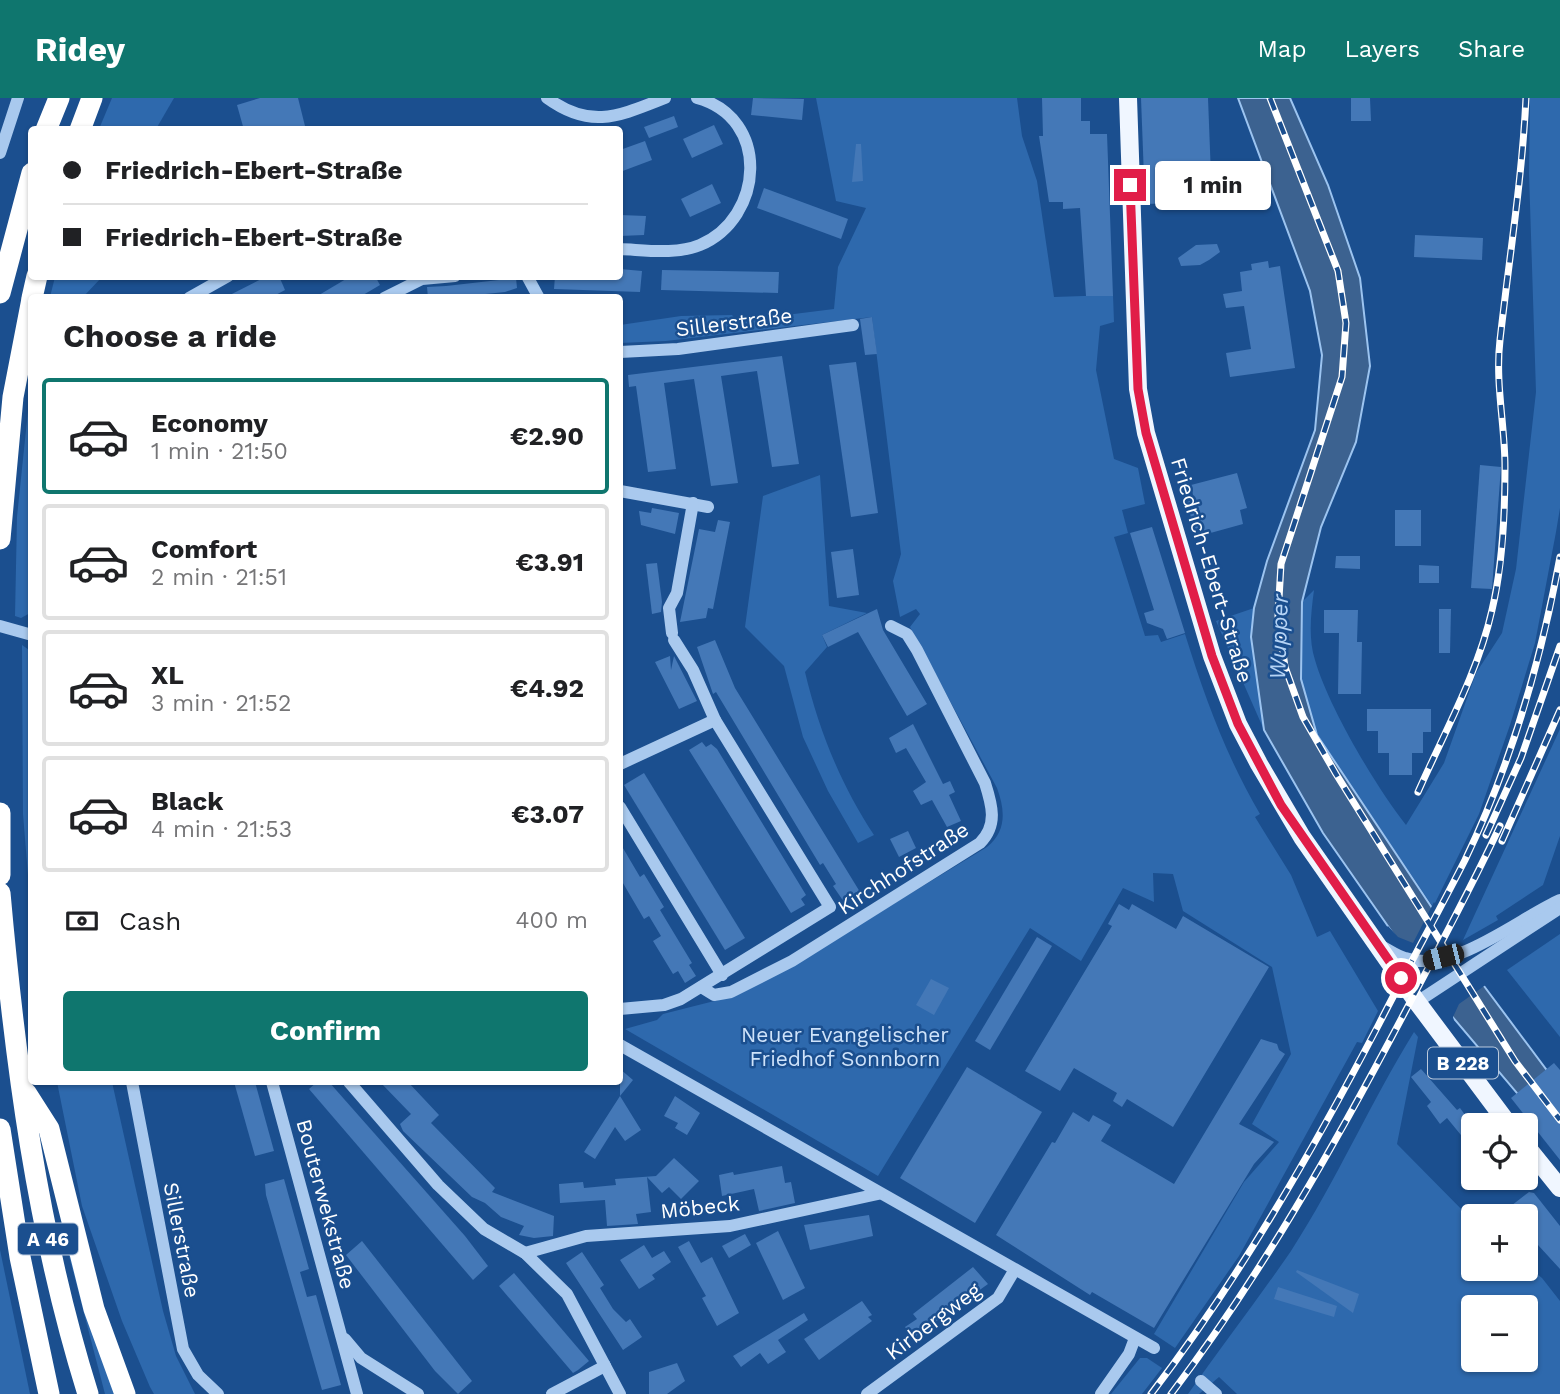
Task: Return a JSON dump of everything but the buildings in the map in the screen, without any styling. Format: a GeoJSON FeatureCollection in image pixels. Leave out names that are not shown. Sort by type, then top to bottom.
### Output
{"type":"FeatureCollection","features":[{"type":"Feature","properties":{"kind":"highway"},"geometry":{"type":"LineString","coordinates":[[48,126],[59,98]]}},
{"type":"Feature","properties":{"kind":"highway"},"geometry":{"type":"LineString","coordinates":[[82,126],[92,98]]}},
{"type":"Feature","properties":{"kind":"highway"},"geometry":{"type":"LineString","coordinates":[[0,293],[28,188]]}},
{"type":"Feature","properties":{"kind":"highway"},"geometry":{"type":"LineString","coordinates":[[0,539],[13,397],[28,319]]}},
{"type":"Feature","properties":{"kind":"highway"},"geometry":{"type":"LineString","coordinates":[[0,813],[0,875]]}},
{"type":"Feature","properties":{"kind":"highway","name":"A 46"},"geometry":{"type":"LineString","coordinates":[[0,893],[20,1082],[47,1232],[88,1394]]}},
{"type":"Feature","properties":{"kind":"highway"},"geometry":{"type":"LineString","coordinates":[[20,1082],[49,1129],[102,1332],[125,1394]]}},
{"type":"Feature","properties":{"kind":"highway","name":"A 46"},"geometry":{"type":"LineString","coordinates":[[0,1129],[20,1257],[49,1394]]}},
{"type":"Feature","properties":{"kind":"highway"},"geometry":{"type":"LineString","coordinates":[[90,1285],[140,1394]]}},
{"type":"Feature","properties":{"kind":"main road","name":"Friedrich-Ebert-Straße"},"geometry":{"type":"LineString","coordinates":[[1128,98],[1138,389],[1146,433],[1212,656],[1238,724],[1281,805],[1377,944],[1423,998]]}},
{"type":"Feature","properties":{"kind":"main road","name":"B 228"},"geometry":{"type":"LineString","coordinates":[[1423,998],[1501,1113]]}},
{"type":"Feature","properties":{"kind":"main road"},"geometry":{"type":"LineString","coordinates":[[1538,1161],[1560,1188]]}},
{"type":"Feature","properties":{"kind":"street"},"geometry":{"type":"LineString","coordinates":[[0,153],[18,98]]}},
{"type":"Feature","properties":{"kind":"street"},"geometry":{"type":"LineString","coordinates":[[547,98],[561,108],[596,119],[618,116],[666,98]]}},
{"type":"Feature","properties":{"kind":"street"},"geometry":{"type":"LineString","coordinates":[[623,249],[668,251],[698,246],[718,234],[733,218],[745,195],[751,166],[743,131],[733,116],[712,102],[697,98]]}},
{"type":"Feature","properties":{"kind":"street"},"geometry":{"type":"LineString","coordinates":[[196,294],[221,280]]}},
{"type":"Feature","properties":{"kind":"street"},"geometry":{"type":"LineString","coordinates":[[392,294],[420,280]]}},
{"type":"Feature","properties":{"kind":"street","name":"Sillerstraße"},"geometry":{"type":"LineString","coordinates":[[623,352],[678,349],[853,325]]}},
{"type":"Feature","properties":{"kind":"street"},"geometry":{"type":"LineString","coordinates":[[623,491],[708,507]]}},
{"type":"Feature","properties":{"kind":"street"},"geometry":{"type":"LineString","coordinates":[[623,1009],[664,1005],[701,987],[831,907],[715,720],[693,670],[673,637],[669,608],[677,593],[693,503]]}},
{"type":"Feature","properties":{"kind":"street"},"geometry":{"type":"LineString","coordinates":[[0,626],[26,633]]}},
{"type":"Feature","properties":{"kind":"street","name":"Kirchhofstraße"},"geometry":{"type":"LineString","coordinates":[[701,987],[715,995],[731,992],[792,961],[980,843],[991,828],[990,801],[985,783],[917,650],[907,634],[891,626]]}},
{"type":"Feature","properties":{"kind":"street"},"geometry":{"type":"LineString","coordinates":[[623,763],[715,720]]}},
{"type":"Feature","properties":{"kind":"street"},"geometry":{"type":"LineString","coordinates":[[623,812],[722,975]]}},
{"type":"Feature","properties":{"kind":"street"},"geometry":{"type":"LineString","coordinates":[[1377,944],[1406,959],[1427,961],[1460,953],[1560,900]]}},
{"type":"Feature","properties":{"kind":"street"},"geometry":{"type":"LineString","coordinates":[[1423,998],[1560,908]]}},
{"type":"Feature","properties":{"kind":"street"},"geometry":{"type":"LineString","coordinates":[[623,1047],[878,1194],[1014,1271],[1092,1311],[1154,1348]]}},
{"type":"Feature","properties":{"kind":"street","name":"Sillerstraße"},"geometry":{"type":"LineString","coordinates":[[133,1085],[183,1349],[198,1375],[218,1394]]}},
{"type":"Feature","properties":{"kind":"street","name":"Bouterwekstraße"},"geometry":{"type":"LineString","coordinates":[[273,1085],[357,1394]]}},
{"type":"Feature","properties":{"kind":"street"},"geometry":{"type":"LineString","coordinates":[[352,1085],[438,1185],[484,1229],[525,1253],[567,1294],[620,1394]]}},
{"type":"Feature","properties":{"kind":"street","name":"Möbeck"},"geometry":{"type":"LineString","coordinates":[[525,1253],[586,1236],[730,1226],[878,1194]]}},
{"type":"Feature","properties":{"kind":"street","name":"Kirbergweg"},"geometry":{"type":"LineString","coordinates":[[867,1394],[998,1298],[1014,1271]]}},
{"type":"Feature","properties":{"kind":"street","name":"Bouterwekstraße"},"geometry":{"type":"LineString","coordinates":[[342,1336],[361,1358],[418,1394]]}},
{"type":"Feature","properties":{"kind":"street"},"geometry":{"type":"LineString","coordinates":[[1101,1394],[1129,1354],[1135,1338]]}},
{"type":"Feature","properties":{"kind":"street"},"geometry":{"type":"LineString","coordinates":[[552,1394],[606,1366]]}},
{"type":"Feature","properties":{"kind":"street"},"geometry":{"type":"LineString","coordinates":[[1201,1381],[1216,1394]]}},
{"type":"Feature","properties":{"kind":"green space"},"geometry":{"type":"Polygon","coordinates":[[[112,98],[174,98],[158,126],[100,126],[112,98]]]}},
{"type":"Feature","properties":{"kind":"green space","name":"Neuer Evangelischer Friedhof Sonnborn"},"geometry":{"type":"Polygon","coordinates":[[[816,98],[1017,98],[1022,136],[1037,181],[1054,297],[1113,295],[1114,322],[1100,326],[1096,370],[1114,459],[1138,468],[1145,504],[1122,510],[1128,533],[1114,537],[1145,636],[1158,635],[1161,642],[1185,634],[1217,726],[1260,814],[1255,817],[1291,875],[1317,937],[1330,931],[1378,1011],[1362,1043],[1357,1042],[1239,1256],[1175,1348],[1154,1334],[1244,1182],[1279,1142],[1252,1124],[1291,1054],[1272,967],[1183,911],[1173,874],[1153,873],[1154,902],[1123,888],[1081,961],[1030,928],[878,1176],[625,1029],[657,1020],[663,1014],[734,996],[793,965],[987,847],[1001,827],[1003,812],[997,788],[910,627],[920,614],[916,609],[900,617],[893,581],[901,554],[872,317],[666,341],[623,343],[623,325],[681,316],[732,315],[737,321],[834,309],[838,267],[866,208],[836,201],[816,98]]]}},
{"type":"Feature","properties":{"kind":"green space"},"geometry":{"type":"Polygon","coordinates":[[[1530,98],[1560,98],[1560,508],[1535,643],[1510,725],[1479,814],[1433,907],[1317,735],[1301,679],[1302,602],[1314,590],[1311,643],[1321,679],[1354,746],[1406,825],[1444,763],[1476,673],[1502,633],[1516,569],[1536,392],[1529,173],[1530,98]]]}},
{"type":"Feature","properties":{"kind":"green space"},"geometry":{"type":"Polygon","coordinates":[[[54,280],[99,280],[86,294],[51,294],[54,280]]]}},
{"type":"Feature","properties":{"kind":"green space"},"geometry":{"type":"Polygon","coordinates":[[[28,411],[28,614],[21,618],[15,616],[17,517],[28,411]]]}},
{"type":"Feature","properties":{"kind":"green space"},"geometry":{"type":"Polygon","coordinates":[[[820,475],[829,606],[867,613],[822,635],[827,647],[805,672],[832,757],[851,797],[874,835],[858,843],[828,791],[803,737],[784,666],[745,627],[763,496],[820,475]]]}},
{"type":"Feature","properties":{"kind":"green space"},"geometry":{"type":"Polygon","coordinates":[[[1254,608],[1251,637],[1264,730],[1216,621],[1254,608]]]}},
{"type":"Feature","properties":{"kind":"green space"},"geometry":{"type":"Polygon","coordinates":[[[22,645],[28,649],[28,875],[23,814],[22,645]]]}},
{"type":"Feature","properties":{"kind":"green space"},"geometry":{"type":"Polygon","coordinates":[[[1560,729],[1560,836],[1543,885],[1496,916],[1498,920],[1463,940],[1560,729]]]}},
{"type":"Feature","properties":{"kind":"green space"},"geometry":{"type":"Polygon","coordinates":[[[1560,934],[1560,1037],[1507,970],[1560,934]]]}},
{"type":"Feature","properties":{"kind":"green space"},"geometry":{"type":"Polygon","coordinates":[[[1414,1032],[1418,1037],[1397,1144],[1461,1209],[1461,1281],[1538,1281],[1538,1275],[1560,1301],[1560,1394],[1237,1394],[1219,1377],[1199,1394],[1188,1394],[1291,1251],[1414,1032]]]}},
{"type":"Feature","properties":{"kind":"green space"},"geometry":{"type":"Polygon","coordinates":[[[58,1085],[113,1085],[163,1311],[176,1356],[195,1394],[154,1394],[122,1321],[82,1206],[58,1085]]]}},
{"type":"Feature","properties":{"kind":"green space"},"geometry":{"type":"Polygon","coordinates":[[[61,1225],[118,1394],[105,1394],[61,1225]]]}},
{"type":"Feature","properties":{"kind":"green space"},"geometry":{"type":"Polygon","coordinates":[[[0,1250],[30,1394],[0,1394],[0,1250]]]}},
{"type":"Feature","properties":{"kind":"green space"},"geometry":{"type":"Polygon","coordinates":[[[1140,1358],[1147,1358],[1162,1368],[1142,1394],[1111,1394],[1140,1358]]]}},
{"type":"Feature","properties":{"kind":"water","name":"Wupper"},"geometry":{"type":"Polygon","coordinates":[[[1238,98],[1290,98],[1328,185],[1360,278],[1370,366],[1356,442],[1321,527],[1302,602],[1301,679],[1317,735],[1484,986],[1560,1088],[1560,1144],[1538,1118],[1538,1113],[1534,1113],[1445,1008],[1323,833],[1264,730],[1251,637],[1254,608],[1267,561],[1315,430],[1322,355],[1310,291],[1238,98]]]}},
{"type":"Feature","properties":{"kind":"pier"},"geometry":{"type":"Polygon","coordinates":[[[1434,902],[1487,984],[1459,1004],[1453,1017],[1455,1025],[1386,928],[1388,926],[1398,937],[1413,943],[1434,902]]]}},
{"type":"Feature","properties":{"kind":"railway"},"geometry":{"type":"LineString","coordinates":[[1270,98],[1338,271],[1346,323],[1342,377],[1281,564],[1278,616],[1285,667],[1303,717],[1336,774],[1515,1061],[1560,1120]]}},
{"type":"Feature","properties":{"kind":"railway"},"geometry":{"type":"LineString","coordinates":[[1418,792],[1478,657],[1499,575],[1505,467],[1499,356],[1526,98]]}},
{"type":"Feature","properties":{"kind":"railway"},"geometry":{"type":"LineString","coordinates":[[1151,1394],[1214,1306],[1301,1167],[1465,860],[1497,787],[1523,712],[1544,635],[1560,557]]}},
{"type":"Feature","properties":{"kind":"railway"},"geometry":{"type":"LineString","coordinates":[[1486,835],[1521,758],[1560,646]]}},
{"type":"Feature","properties":{"kind":"railway"},"geometry":{"type":"LineString","coordinates":[[1502,841],[1560,710]]}},
{"type":"Feature","properties":{"kind":"railway"},"geometry":{"type":"LineString","coordinates":[[1171,1394],[1267,1255],[1325,1158],[1406,1010],[1500,826]]}},
{"type":"Feature","properties":{"kind":"route"},"geometry":{"type":"LineString","coordinates":[[1130,185],[1138,389],[1146,433],[1212,656],[1238,724],[1281,805],[1401,978]]}}]}
